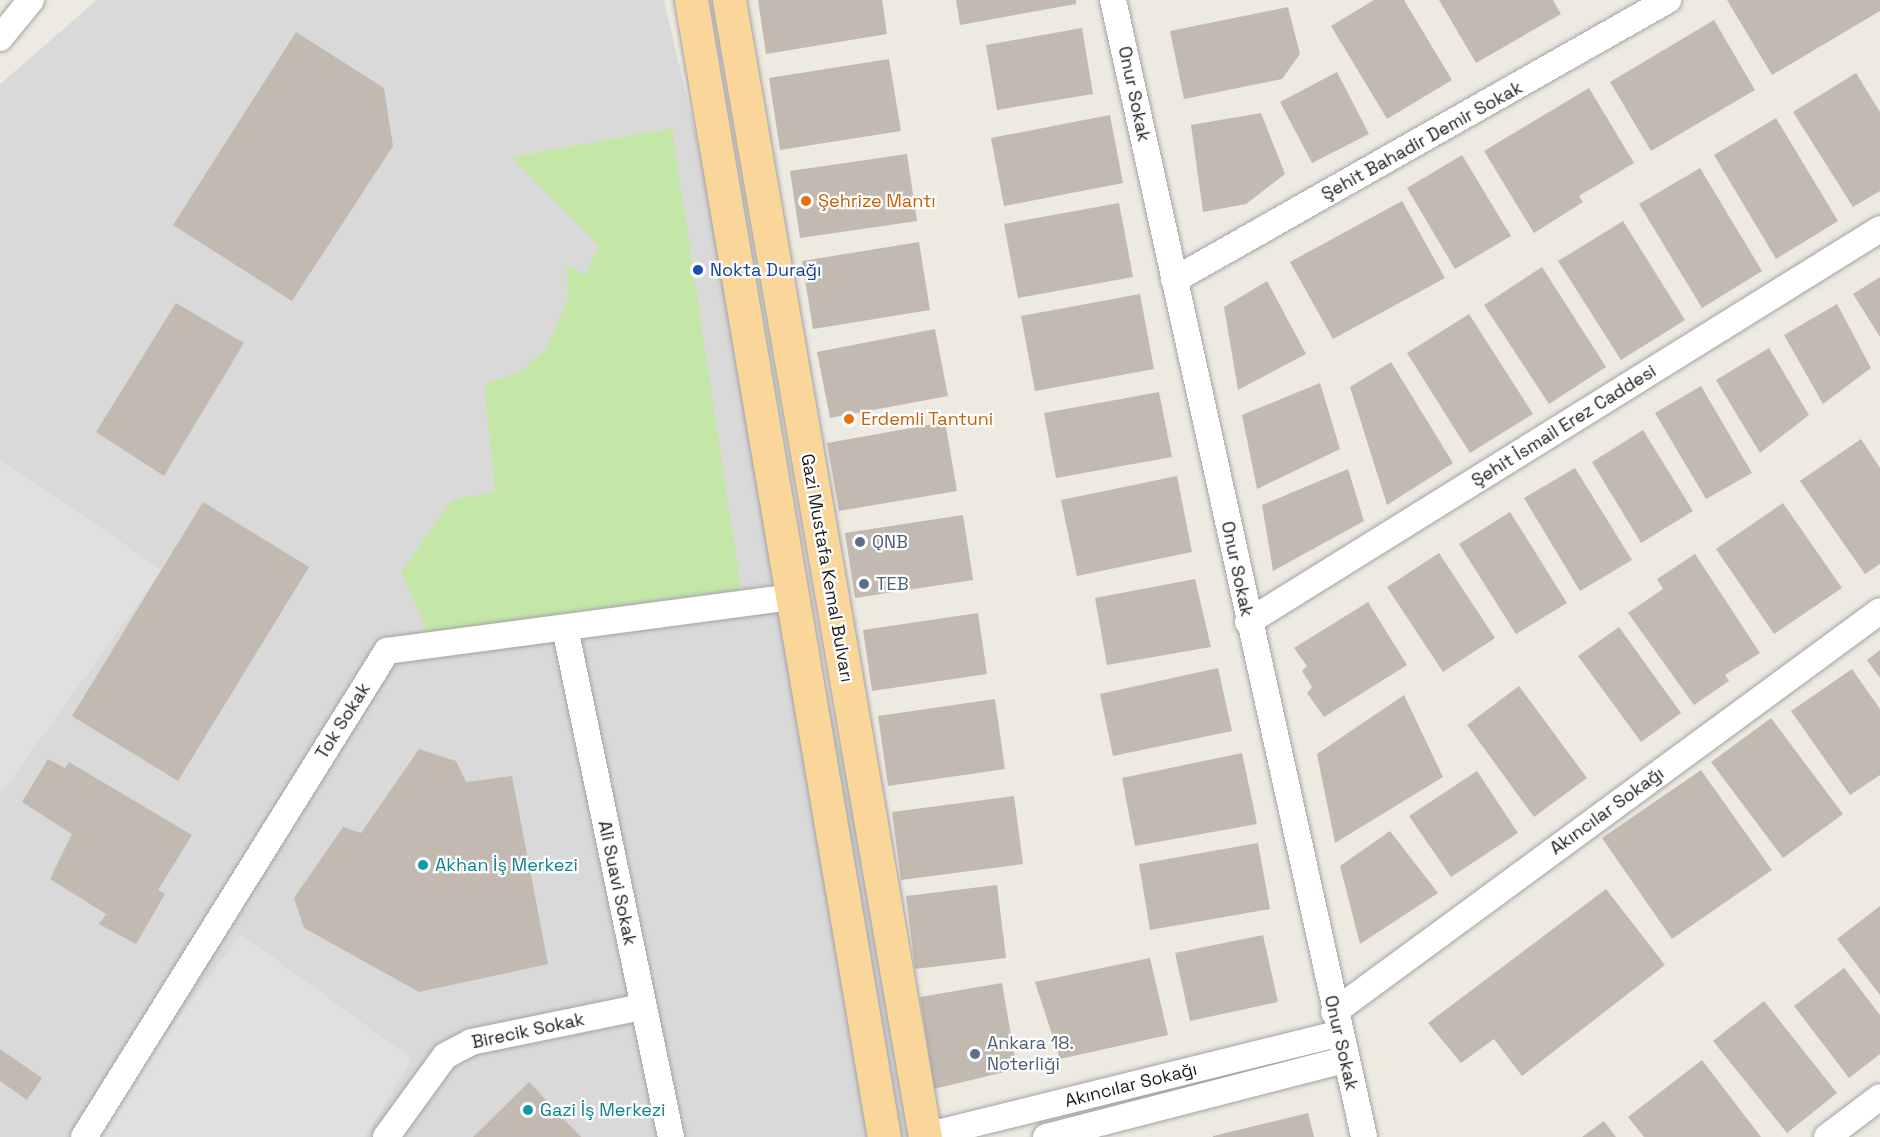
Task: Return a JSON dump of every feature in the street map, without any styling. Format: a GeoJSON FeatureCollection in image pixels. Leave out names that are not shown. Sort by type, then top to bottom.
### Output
{"type":"FeatureCollection","features":[{"type":"Feature","properties":{"kind":"main road"},"geometry":{"type":"LineString","coordinates":[[691,0],[884,1137]]}},
{"type":"Feature","properties":{"kind":"main road","name":"Gazi Mustafa Kemal Bulvarı"},"geometry":{"type":"LineString","coordinates":[[729,0],[925,1137]]}},
{"type":"Feature","properties":{"kind":"street"},"geometry":{"type":"LineString","coordinates":[[0,38],[31,0]]}},
{"type":"Feature","properties":{"kind":"street","name":"Onur Sokak"},"geometry":{"type":"LineString","coordinates":[[1113,0],[1344,1060],[1364,1137]]}},
{"type":"Feature","properties":{"kind":"street","name":"Şehit Bahadir Demir Sokak"},"geometry":{"type":"LineString","coordinates":[[1174,280],[1668,0]]}},
{"type":"Feature","properties":{"kind":"street","name":"Şehit İsmail Erez Caddesi"},"geometry":{"type":"LineString","coordinates":[[1248,622],[1880,229]]}},
{"type":"Feature","properties":{"kind":"street","name":"Tok Sokak"},"geometry":{"type":"LineString","coordinates":[[84,1137],[387,651],[791,597]]}},
{"type":"Feature","properties":{"kind":"street","name":"Akıncılar Sokağı"},"geometry":{"type":"LineString","coordinates":[[925,1137],[1336,1023],[1880,611]]}},
{"type":"Feature","properties":{"kind":"street","name":"Ali Suavi Sokak"},"geometry":{"type":"LineString","coordinates":[[565,628],[642,1007],[671,1137]]}},
{"type":"Feature","properties":{"kind":"street","name":"Birecik Sokak"},"geometry":{"type":"LineString","coordinates":[[386,1137],[445,1056],[471,1042],[642,1007]]}},
{"type":"Feature","properties":{"kind":"street","name":"Akıncılar Sokağı"},"geometry":{"type":"LineString","coordinates":[[1046,1137],[1344,1060]]}},
{"type":"Feature","properties":{"kind":"street"},"geometry":{"type":"LineString","coordinates":[[1827,1137],[1880,1097]]}},
{"type":"Feature","properties":{"kind":"shaded area"},"geometry":{"type":"Polygon","coordinates":[[[97,0],[664,0],[931,1137],[0,1137],[0,84],[97,0]]]}},
{"type":"Feature","properties":{"kind":"shaded area"},"geometry":{"type":"Polygon","coordinates":[[[0,459],[162,570],[0,795],[0,459]]]}},
{"type":"Feature","properties":{"kind":"shaded area"},"geometry":{"type":"Polygon","coordinates":[[[241,934],[412,1059],[365,1137],[89,1137],[241,934]]]}},
{"type":"Feature","properties":{"kind":"green space"},"geometry":{"type":"Polygon","coordinates":[[[672,128],[741,589],[428,632],[401,572],[452,500],[495,491],[484,385],[521,371],[547,348],[568,297],[567,264],[585,276],[599,246],[512,157],[672,128]]]}},
{"type":"Feature","properties":{"kind":"building"},"geometry":{"type":"Polygon","coordinates":[[[758,0],[882,0],[887,34],[766,54],[758,0]]]}},
{"type":"Feature","properties":{"kind":"building"},"geometry":{"type":"Polygon","coordinates":[[[956,0],[1076,0],[1076,4],[960,25],[956,0]]]}},
{"type":"Feature","properties":{"kind":"building"},"geometry":{"type":"Polygon","coordinates":[[[1374,0],[1404,0],[1452,80],[1387,119],[1331,26],[1374,0]]]}},
{"type":"Feature","properties":{"kind":"building"},"geometry":{"type":"Polygon","coordinates":[[[1439,0],[1553,0],[1561,14],[1476,63],[1439,0]]]}},
{"type":"Feature","properties":{"kind":"building"},"geometry":{"type":"Polygon","coordinates":[[[1727,0],[1880,0],[1880,11],[1772,75],[1727,0]]]}},
{"type":"Feature","properties":{"kind":"building"},"geometry":{"type":"Polygon","coordinates":[[[1288,7],[1300,54],[1282,79],[1184,99],[1170,31],[1288,7]]]}},
{"type":"Feature","properties":{"kind":"building"},"geometry":{"type":"Polygon","coordinates":[[[1714,20],[1755,90],[1651,151],[1610,82],[1714,20]]]}},
{"type":"Feature","properties":{"kind":"building"},"geometry":{"type":"Polygon","coordinates":[[[1082,28],[1093,94],[997,110],[986,45],[1082,28]]]}},
{"type":"Feature","properties":{"kind":"building"},"geometry":{"type":"Polygon","coordinates":[[[296,32],[384,88],[393,146],[292,301],[173,225],[296,32]]]}},
{"type":"Feature","properties":{"kind":"building"},"geometry":{"type":"Polygon","coordinates":[[[889,59],[901,131],[780,150],[769,78],[889,59]]]}},
{"type":"Feature","properties":{"kind":"building"},"geometry":{"type":"Polygon","coordinates":[[[1337,72],[1369,134],[1312,163],[1280,102],[1337,72]]]}},
{"type":"Feature","properties":{"kind":"building"},"geometry":{"type":"Polygon","coordinates":[[[1856,73],[1880,112],[1880,191],[1853,207],[1793,112],[1856,73]]]}},
{"type":"Feature","properties":{"kind":"building"},"geometry":{"type":"Polygon","coordinates":[[[1589,88],[1634,163],[1579,196],[1583,202],[1534,233],[1484,151],[1589,88]]]}},
{"type":"Feature","properties":{"kind":"building"},"geometry":{"type":"Polygon","coordinates":[[[1261,113],[1285,174],[1246,204],[1203,212],[1191,125],[1261,113]]]}},
{"type":"Feature","properties":{"kind":"building"},"geometry":{"type":"Polygon","coordinates":[[[1110,115],[1123,183],[1004,206],[991,138],[1110,115]]]}},
{"type":"Feature","properties":{"kind":"building"},"geometry":{"type":"Polygon","coordinates":[[[1776,118],[1838,221],[1776,259],[1714,155],[1776,118]]]}},
{"type":"Feature","properties":{"kind":"building"},"geometry":{"type":"Polygon","coordinates":[[[907,154],[917,221],[800,238],[790,171],[907,154]]]}},
{"type":"Feature","properties":{"kind":"building"},"geometry":{"type":"Polygon","coordinates":[[[1462,155],[1511,236],[1455,269],[1407,188],[1462,155]]]}},
{"type":"Feature","properties":{"kind":"building"},"geometry":{"type":"Polygon","coordinates":[[[1700,168],[1762,271],[1702,308],[1639,204],[1700,168]]]}},
{"type":"Feature","properties":{"kind":"building"},"geometry":{"type":"Polygon","coordinates":[[[1402,201],[1445,278],[1333,339],[1290,262],[1402,201]]]}},
{"type":"Feature","properties":{"kind":"building"},"geometry":{"type":"Polygon","coordinates":[[[1119,203],[1133,277],[1018,298],[1004,224],[1119,203]]]}},
{"type":"Feature","properties":{"kind":"building"},"geometry":{"type":"Polygon","coordinates":[[[1623,221],[1685,320],[1621,360],[1558,261],[1623,221]]]}},
{"type":"Feature","properties":{"kind":"building"},"geometry":{"type":"Polygon","coordinates":[[[919,242],[930,310],[813,329],[802,261],[919,242]]]}},
{"type":"Feature","properties":{"kind":"building"},"geometry":{"type":"Polygon","coordinates":[[[1542,267],[1606,367],[1549,404],[1484,305],[1542,267]]]}},
{"type":"Feature","properties":{"kind":"building"},"geometry":{"type":"Polygon","coordinates":[[[1880,277],[1880,337],[1853,294],[1880,277]]]}},
{"type":"Feature","properties":{"kind":"building"},"geometry":{"type":"Polygon","coordinates":[[[1267,281],[1306,354],[1238,390],[1224,307],[1267,281]]]}},
{"type":"Feature","properties":{"kind":"building"},"geometry":{"type":"Polygon","coordinates":[[[1140,294],[1154,369],[1035,391],[1021,316],[1140,294]]]}},
{"type":"Feature","properties":{"kind":"building"},"geometry":{"type":"Polygon","coordinates":[[[176,303],[244,343],[164,476],[96,432],[176,303]]]}},
{"type":"Feature","properties":{"kind":"building"},"geometry":{"type":"Polygon","coordinates":[[[1837,304],[1871,368],[1823,404],[1784,335],[1837,304]]]}},
{"type":"Feature","properties":{"kind":"building"},"geometry":{"type":"Polygon","coordinates":[[[1469,314],[1533,414],[1470,453],[1407,353],[1469,314]]]}},
{"type":"Feature","properties":{"kind":"building"},"geometry":{"type":"Polygon","coordinates":[[[935,329],[948,396],[830,418],[817,352],[935,329]]]}},
{"type":"Feature","properties":{"kind":"building"},"geometry":{"type":"Polygon","coordinates":[[[1769,348],[1809,415],[1760,453],[1716,380],[1769,348]]]}},
{"type":"Feature","properties":{"kind":"building"},"geometry":{"type":"Polygon","coordinates":[[[1391,362],[1453,463],[1387,505],[1350,387],[1391,362]]]}},
{"type":"Feature","properties":{"kind":"building"},"geometry":{"type":"Polygon","coordinates":[[[1320,383],[1340,449],[1257,489],[1242,415],[1320,383]]]}},
{"type":"Feature","properties":{"kind":"building"},"geometry":{"type":"Polygon","coordinates":[[[1701,386],[1752,473],[1706,499],[1655,413],[1701,386]]]}},
{"type":"Feature","properties":{"kind":"building"},"geometry":{"type":"Polygon","coordinates":[[[1159,392],[1172,457],[1056,478],[1044,413],[1159,392]]]}},
{"type":"Feature","properties":{"kind":"building"},"geometry":{"type":"Polygon","coordinates":[[[945,422],[957,491],[839,511],[827,443],[945,422]]]}},
{"type":"Feature","properties":{"kind":"building"},"geometry":{"type":"Polygon","coordinates":[[[1643,430],[1693,511],[1641,543],[1592,462],[1643,430]]]}},
{"type":"Feature","properties":{"kind":"building"},"geometry":{"type":"Polygon","coordinates":[[[1861,439],[1880,468],[1880,564],[1865,574],[1800,481],[1861,439]]]}},
{"type":"Feature","properties":{"kind":"building"},"geometry":{"type":"Polygon","coordinates":[[[1575,468],[1632,560],[1580,591],[1524,498],[1575,468]]]}},
{"type":"Feature","properties":{"kind":"building"},"geometry":{"type":"Polygon","coordinates":[[[1348,469],[1364,521],[1273,571],[1262,505],[1348,469]]]}},
{"type":"Feature","properties":{"kind":"building"},"geometry":{"type":"Polygon","coordinates":[[[1177,476],[1192,552],[1077,576],[1061,500],[1177,476]]]}},
{"type":"Feature","properties":{"kind":"building"},"geometry":{"type":"Polygon","coordinates":[[[203,502],[309,567],[178,781],[72,716],[203,502]]]}},
{"type":"Feature","properties":{"kind":"building"},"geometry":{"type":"Polygon","coordinates":[[[1783,503],[1842,588],[1774,634],[1716,549],[1783,503]]]}},
{"type":"Feature","properties":{"kind":"building"},"geometry":{"type":"Polygon","coordinates":[[[1510,512],[1567,603],[1516,634],[1459,544],[1510,512]]]}},
{"type":"Feature","properties":{"kind":"building"},"geometry":{"type":"Polygon","coordinates":[[[963,515],[973,580],[855,598],[845,533],[963,515]]]}},
{"type":"Feature","properties":{"kind":"building"},"geometry":{"type":"Polygon","coordinates":[[[1439,553],[1495,638],[1443,672],[1387,587],[1439,553]]]}},
{"type":"Feature","properties":{"kind":"building"},"geometry":{"type":"Polygon","coordinates":[[[1695,554],[1760,653],[1725,675],[1729,681],[1694,705],[1628,613],[1663,589],[1657,579],[1695,554]]]}},
{"type":"Feature","properties":{"kind":"building"},"geometry":{"type":"Polygon","coordinates":[[[1195,579],[1211,647],[1107,665],[1095,598],[1195,579]]]}},
{"type":"Feature","properties":{"kind":"building"},"geometry":{"type":"Polygon","coordinates":[[[1368,602],[1407,665],[1324,717],[1307,693],[1312,687],[1302,671],[1307,666],[1294,648],[1368,602]]]}},
{"type":"Feature","properties":{"kind":"building"},"geometry":{"type":"Polygon","coordinates":[[[978,613],[987,674],[872,691],[863,630],[978,613]]]}},
{"type":"Feature","properties":{"kind":"building"},"geometry":{"type":"Polygon","coordinates":[[[1619,627],[1681,713],[1641,742],[1578,656],[1619,627]]]}},
{"type":"Feature","properties":{"kind":"building"},"geometry":{"type":"Polygon","coordinates":[[[1880,650],[1880,678],[1867,660],[1880,650]]]}},
{"type":"Feature","properties":{"kind":"building"},"geometry":{"type":"Polygon","coordinates":[[[1218,668],[1232,731],[1113,756],[1100,694],[1218,668]]]}},
{"type":"Feature","properties":{"kind":"building"},"geometry":{"type":"Polygon","coordinates":[[[1852,669],[1880,709],[1880,775],[1850,795],[1791,711],[1852,669]]]}},
{"type":"Feature","properties":{"kind":"building"},"geometry":{"type":"Polygon","coordinates":[[[1519,686],[1587,778],[1534,817],[1467,725],[1519,686]]]}},
{"type":"Feature","properties":{"kind":"building"},"geometry":{"type":"Polygon","coordinates":[[[1404,695],[1443,777],[1335,843],[1317,754],[1404,695]]]}},
{"type":"Feature","properties":{"kind":"building"},"geometry":{"type":"Polygon","coordinates":[[[995,699],[1005,769],[888,786],[878,716],[995,699]]]}},
{"type":"Feature","properties":{"kind":"building"},"geometry":{"type":"Polygon","coordinates":[[[1771,718],[1843,814],[1783,858],[1711,762],[1771,718]]]}},
{"type":"Feature","properties":{"kind":"building","name":"Akhan İş Merkezi"},"geometry":{"type":"Polygon","coordinates":[[[419,749],[456,761],[466,782],[512,776],[548,964],[419,992],[304,928],[294,898],[343,827],[361,833],[419,749]]]}},
{"type":"Feature","properties":{"kind":"building"},"geometry":{"type":"Polygon","coordinates":[[[1242,753],[1257,824],[1135,846],[1122,778],[1242,753]]]}},
{"type":"Feature","properties":{"kind":"building"},"geometry":{"type":"Polygon","coordinates":[[[48,759],[65,768],[69,762],[192,835],[158,890],[165,894],[136,944],[99,924],[106,914],[50,879],[72,834],[22,802],[48,759]]]}},
{"type":"Feature","properties":{"kind":"building"},"geometry":{"type":"Polygon","coordinates":[[[1701,770],[1772,870],[1672,939],[1602,838],[1701,770]]]}},
{"type":"Feature","properties":{"kind":"building"},"geometry":{"type":"Polygon","coordinates":[[[1477,771],[1518,833],[1451,877],[1409,816],[1477,771]]]}},
{"type":"Feature","properties":{"kind":"building"},"geometry":{"type":"Polygon","coordinates":[[[1014,796],[1023,864],[901,880],[892,812],[1014,796]]]}},
{"type":"Feature","properties":{"kind":"building"},"geometry":{"type":"Polygon","coordinates":[[[1390,831],[1438,893],[1360,944],[1340,866],[1390,831]]]}},
{"type":"Feature","properties":{"kind":"building"},"geometry":{"type":"Polygon","coordinates":[[[1258,843],[1270,909],[1150,930],[1139,864],[1258,843]]]}},
{"type":"Feature","properties":{"kind":"building"},"geometry":{"type":"Polygon","coordinates":[[[997,885],[1006,958],[915,969],[906,896],[997,885]]]}},
{"type":"Feature","properties":{"kind":"building"},"geometry":{"type":"Polygon","coordinates":[[[1606,889],[1665,965],[1522,1076],[1494,1039],[1461,1063],[1428,1023],[1606,889]]]}},
{"type":"Feature","properties":{"kind":"building"},"geometry":{"type":"Polygon","coordinates":[[[1880,906],[1880,995],[1837,939],[1880,906]]]}},
{"type":"Feature","properties":{"kind":"building"},"geometry":{"type":"Polygon","coordinates":[[[1263,935],[1278,1002],[1190,1021],[1175,953],[1263,935]]]}},
{"type":"Feature","properties":{"kind":"building"},"geometry":{"type":"Polygon","coordinates":[[[1150,958],[1168,1035],[1060,1059],[1035,982],[1150,958]]]}},
{"type":"Feature","properties":{"kind":"building"},"geometry":{"type":"Polygon","coordinates":[[[1844,968],[1880,1015],[1880,1054],[1849,1078],[1794,1006],[1844,968]]]}},
{"type":"Feature","properties":{"kind":"building"},"geometry":{"type":"Polygon","coordinates":[[[1002,983],[1017,1069],[934,1089],[920,997],[1002,983]]]}},
{"type":"Feature","properties":{"kind":"building"},"geometry":{"type":"Polygon","coordinates":[[[1764,1001],[1837,1093],[1787,1133],[1713,1041],[1764,1001]]]}},
{"type":"Feature","properties":{"kind":"building"},"geometry":{"type":"Polygon","coordinates":[[[0,1049],[42,1078],[27,1100],[0,1081],[0,1049]]]}},
{"type":"Feature","properties":{"kind":"building"},"geometry":{"type":"Polygon","coordinates":[[[1702,1060],[1761,1137],[1644,1137],[1628,1117],[1702,1060]]]}},
{"type":"Feature","properties":{"kind":"building","name":"Gazi İş Merkezi"},"geometry":{"type":"Polygon","coordinates":[[[529,1082],[581,1137],[473,1137],[529,1082]]]}},
{"type":"Feature","properties":{"kind":"building"},"geometry":{"type":"Polygon","coordinates":[[[1308,1113],[1314,1137],[1213,1137],[1213,1136],[1308,1113]]]}},
{"type":"Feature","properties":{"kind":"building"},"geometry":{"type":"Polygon","coordinates":[[[1604,1121],[1616,1137],[1582,1137],[1604,1121]]]}},
{"type":"Feature","properties":{"kind":"place","name":"Şehrize Mantı"},"geometry":{"type":"Point","coordinates":[806,201]}},
{"type":"Feature","properties":{"kind":"place","name":"Nokta Durağı"},"geometry":{"type":"Point","coordinates":[698,270]}},
{"type":"Feature","properties":{"kind":"place","name":"Erdemli Tantuni"},"geometry":{"type":"Point","coordinates":[849,419]}},
{"type":"Feature","properties":{"kind":"place","name":"QNB"},"geometry":{"type":"Point","coordinates":[860,542]}},
{"type":"Feature","properties":{"kind":"place","name":"TEB"},"geometry":{"type":"Point","coordinates":[864,584]}},
{"type":"Feature","properties":{"kind":"place","name":"Akhan İş Merkezi"},"geometry":{"type":"Point","coordinates":[423,865]}},
{"type":"Feature","properties":{"kind":"place","name":"Ankara 18. Noterliği"},"geometry":{"type":"Point","coordinates":[975,1054]}},
{"type":"Feature","properties":{"kind":"place","name":"Gazi İş Merkezi"},"geometry":{"type":"Point","coordinates":[528,1110]}}]}
